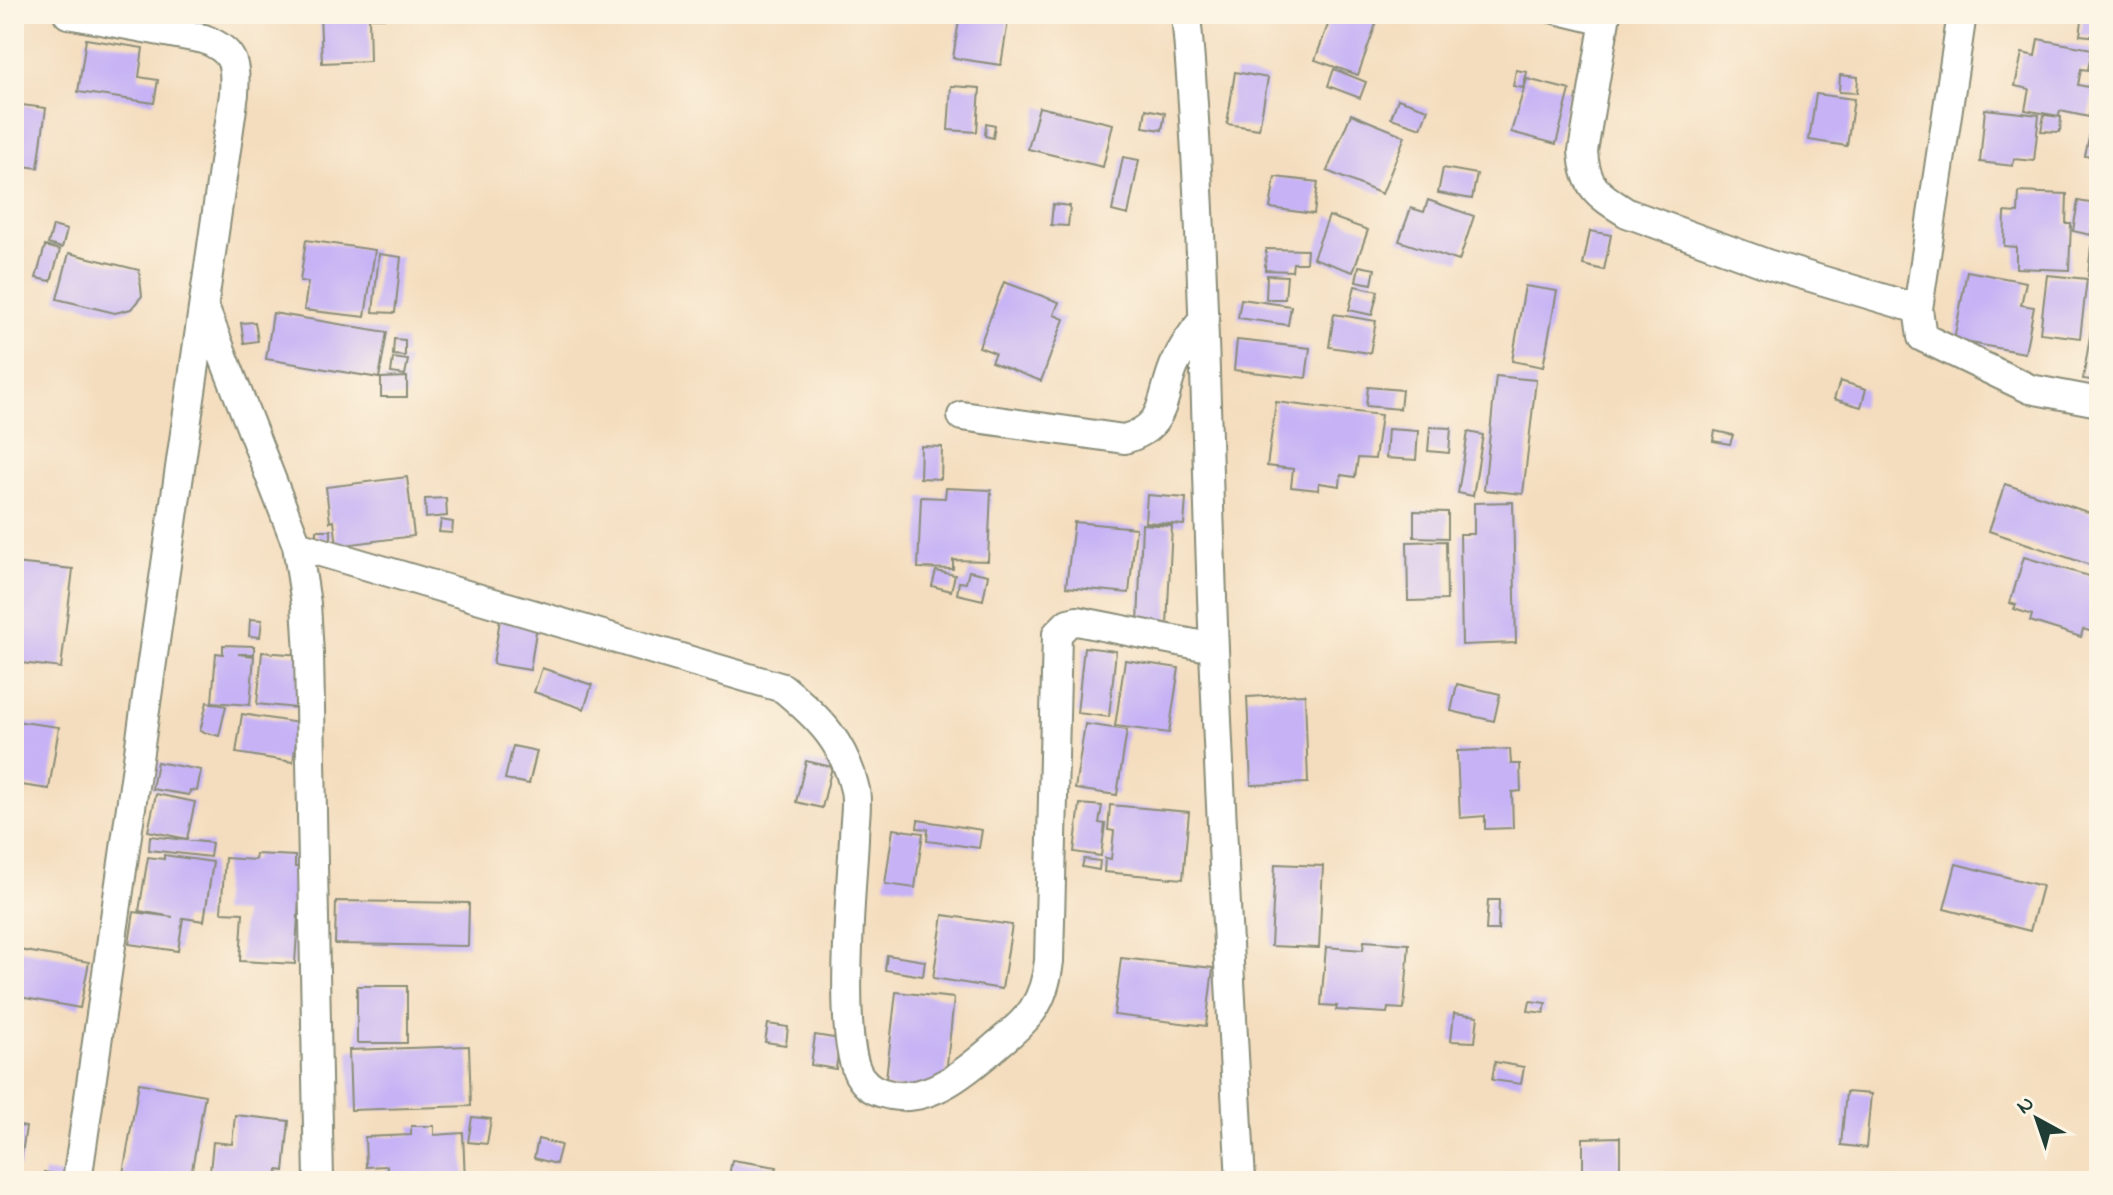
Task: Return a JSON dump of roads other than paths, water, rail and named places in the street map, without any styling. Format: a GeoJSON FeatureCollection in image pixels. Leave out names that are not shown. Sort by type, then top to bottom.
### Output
{"type":"FeatureCollection","features":[{"type":"Feature","properties":{"kind":"street"},"geometry":{"type":"LineString","coordinates":[[68,14],[204,39],[220,45],[230,55],[236,69],[77,1181]]}},
{"type":"Feature","properties":{"kind":"street"},"geometry":{"type":"LineString","coordinates":[[1186,14],[1205,318],[1214,648],[1241,1181]]}},
{"type":"Feature","properties":{"kind":"street"},"geometry":{"type":"LineString","coordinates":[[1962,14],[1918,309],[1922,337],[2030,389],[2099,402]]}},
{"type":"Feature","properties":{"kind":"street"},"geometry":{"type":"LineString","coordinates":[[1605,21],[1583,151],[1584,172],[1599,194],[1627,213],[1767,264],[1918,309]]}},
{"type":"Feature","properties":{"kind":"street"},"geometry":{"type":"LineString","coordinates":[[204,307],[297,545],[306,604],[319,1181]]}},
{"type":"Feature","properties":{"kind":"street"},"geometry":{"type":"LineString","coordinates":[[962,416],[1124,439],[1138,435],[1160,415],[1178,355],[1205,318]]}},
{"type":"Feature","properties":{"kind":"street"},"geometry":{"type":"LineString","coordinates":[[297,545],[783,688],[819,718],[836,740],[856,793],[847,991],[850,1053],[859,1077],[875,1092],[905,1098],[933,1090],[978,1062],[1022,1024],[1043,994],[1049,961],[1057,634],[1068,623],[1077,621],[1214,648]]}},
{"type":"Feature","properties":{"kind":"lane"},"geometry":{"type":"LineString","coordinates":[[1546,14],[1605,21]]}}]}
